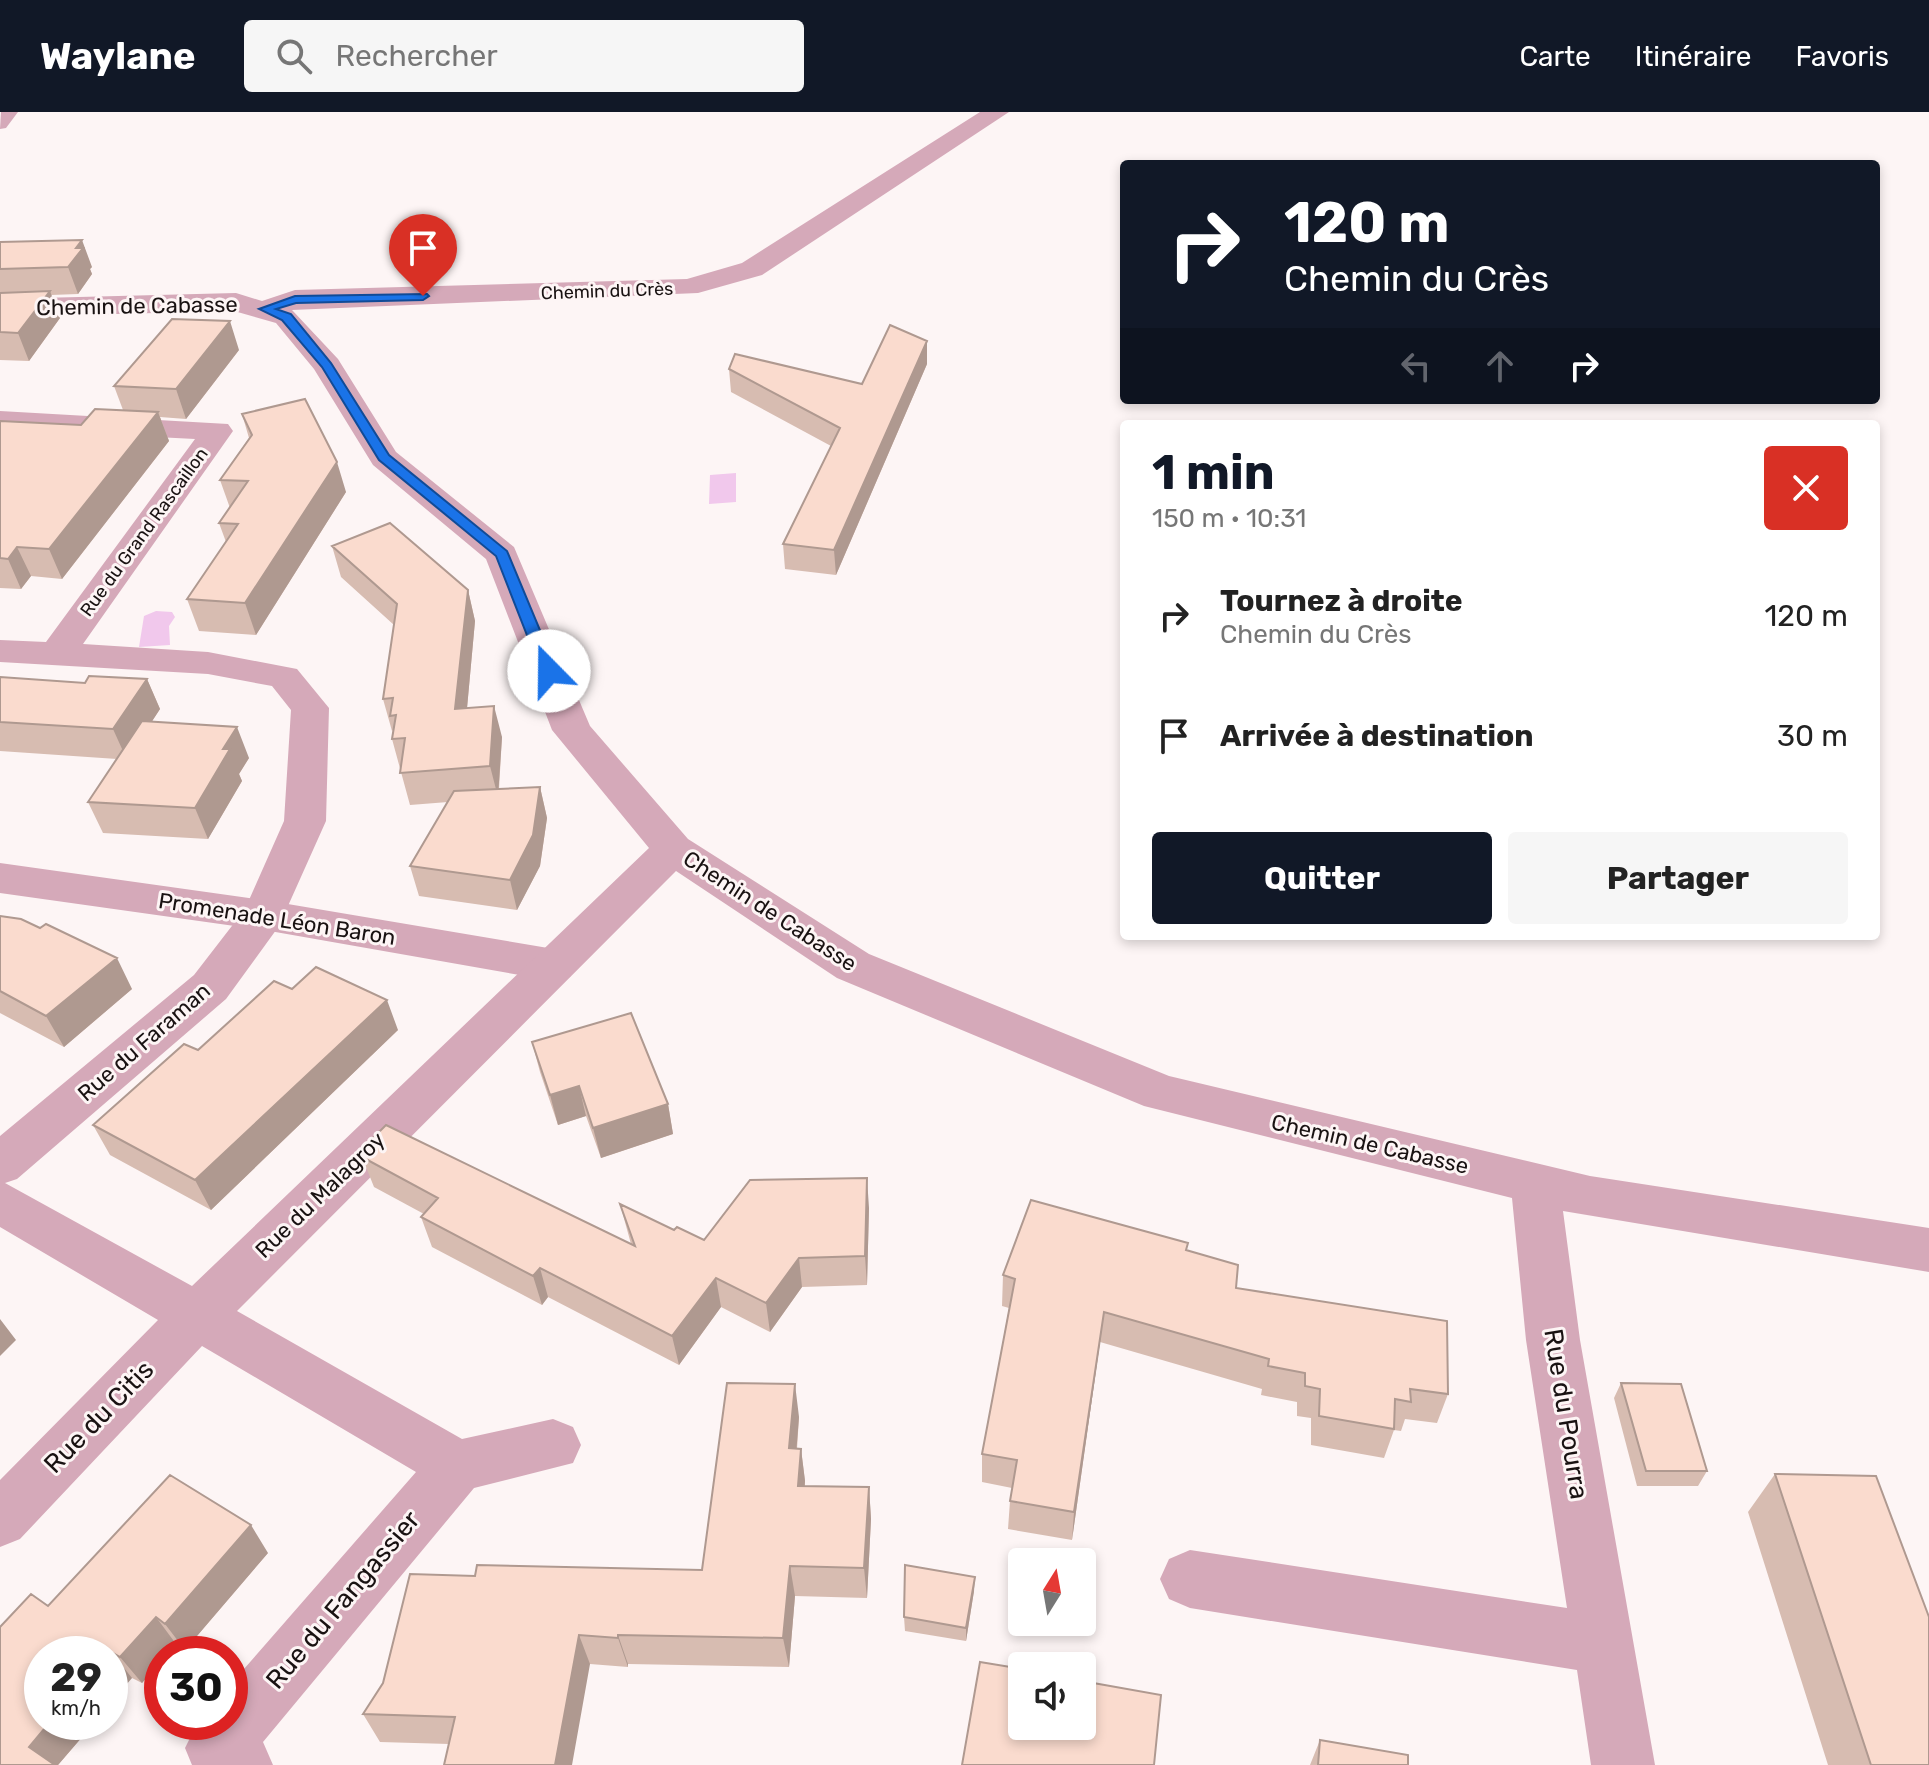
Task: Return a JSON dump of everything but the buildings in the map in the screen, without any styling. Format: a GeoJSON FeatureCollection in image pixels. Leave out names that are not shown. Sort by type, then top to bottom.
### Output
{"type":"FeatureCollection","features":[{"type":"Feature","properties":{"kind":"street","name":"Chemin du Crès"},"geometry":{"type":"LineString","coordinates":[[265,309],[295,299],[688,287],[752,269],[997,112]]}},
{"type":"Feature","properties":{"kind":"street","name":"Chemin de Cabasse"},"geometry":{"type":"LineString","coordinates":[[0,308],[236,302],[286,317],[327,365],[384,458],[502,554],[572,730],[673,849],[853,966],[1161,1093],[1590,1197],[1929,1250]]}},
{"type":"Feature","properties":{"kind":"street","name":"Rue du Grand Rascaillon"},"geometry":{"type":"LineString","coordinates":[[0,420],[217,431],[57,654]]}},
{"type":"Feature","properties":{"kind":"street","name":"Rue du Faraman"},"geometry":{"type":"LineString","coordinates":[[0,651],[208,663],[284,677],[310,708],[305,821],[264,915],[210,987],[0,1165]]}},
{"type":"Feature","properties":{"kind":"street","name":"Rue du Malagroy"},"geometry":{"type":"LineString","coordinates":[[199,1314],[673,849]]}},
{"type":"Feature","properties":{"kind":"street","name":"Promenade Léon Baron"},"geometry":{"type":"LineString","coordinates":[[0,878],[264,915],[554,965]]}},
{"type":"Feature","properties":{"kind":"street","name":"Rue du Pourra"},"geometry":{"type":"LineString","coordinates":[[1535,1183],[1553,1340],[1623,1765]]}},
{"type":"Feature","properties":{"kind":"street"},"geometry":{"type":"LineString","coordinates":[[0,1202],[199,1314],[457,1466],[553,1445]]}},
{"type":"Feature","properties":{"kind":"street","name":"Rue du Citis"},"geometry":{"type":"LineString","coordinates":[[0,1520],[199,1314]]}},
{"type":"Feature","properties":{"kind":"street","name":"Rue du Fangassier"},"geometry":{"type":"LineString","coordinates":[[241,1765],[217,1748],[457,1466]]}},
{"type":"Feature","properties":{"kind":"street"},"geometry":{"type":"LineString","coordinates":[[1190,1579],[1603,1644]]}},
{"type":"Feature","properties":{"kind":"lane"},"geometry":{"type":"LineString","coordinates":[[0,124],[10,112]]}},
{"type":"Feature","properties":{"kind":"shaded area"},"geometry":{"type":"Polygon","coordinates":[[[736,473],[736,502],[709,504],[710,475],[736,473]]]}},
{"type":"Feature","properties":{"kind":"shaded area"},"geometry":{"type":"Polygon","coordinates":[[[156,611],[172,612],[175,617],[169,626],[170,645],[139,647],[144,616],[156,611]]]}},
{"type":"Feature","properties":{"kind":"route"},"geometry":{"type":"LineString","coordinates":[[423,296],[295,299],[265,309],[286,317],[327,365],[384,458],[502,554],[549,671]]}}]}
